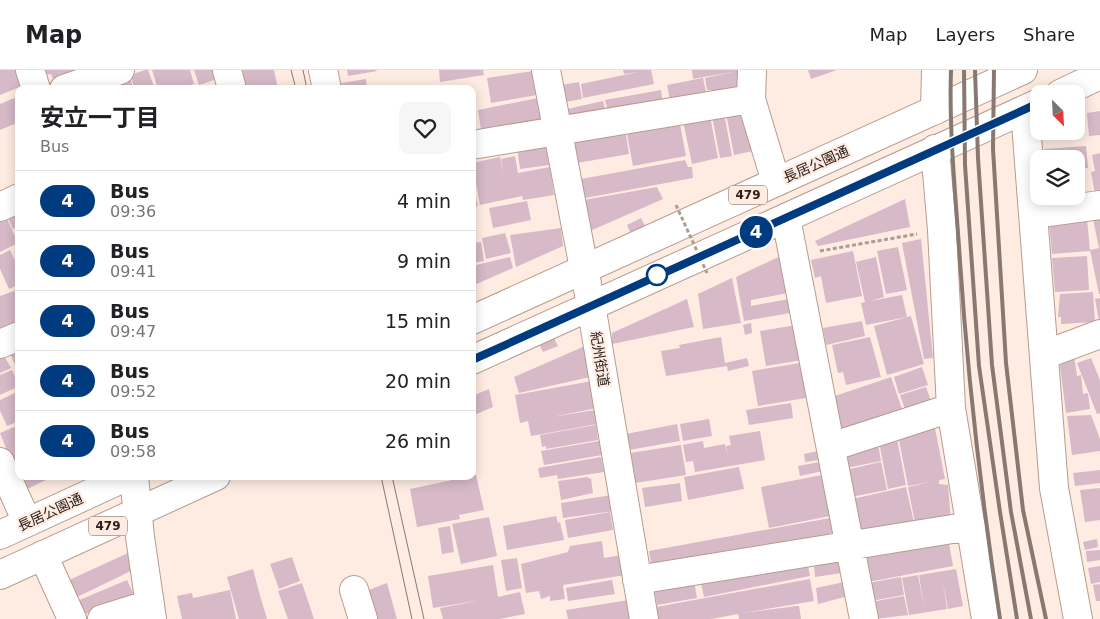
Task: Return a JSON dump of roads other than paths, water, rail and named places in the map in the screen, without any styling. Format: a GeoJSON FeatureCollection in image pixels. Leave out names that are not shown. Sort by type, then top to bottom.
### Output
{"type":"FeatureCollection","features":[{"type":"Feature","properties":{"kind":"main road"},"geometry":{"type":"LineString","coordinates":[[30,70],[35,85]]}},
{"type":"Feature","properties":{"kind":"main road"},"geometry":{"type":"LineString","coordinates":[[76,85],[120,70]]}},
{"type":"Feature","properties":{"kind":"main road"},"geometry":{"type":"LineString","coordinates":[[228,70],[231,85]]}},
{"type":"Feature","properties":{"kind":"main road"},"geometry":{"type":"LineString","coordinates":[[323,70],[326,85]]}},
{"type":"Feature","properties":{"kind":"main road","name":"紀州街道"},"geometry":{"type":"LineString","coordinates":[[546,70],[591,304],[644,619]]}},
{"type":"Feature","properties":{"kind":"main road"},"geometry":{"type":"LineString","coordinates":[[752,70],[751,100],[776,182]]}},
{"type":"Feature","properties":{"kind":"main road"},"geometry":{"type":"LineString","coordinates":[[935,110],[936,70]]}},
{"type":"Feature","properties":{"kind":"main road","name":"長居公園通"},"geometry":{"type":"LineString","coordinates":[[476,318],[1023,70]]}},
{"type":"Feature","properties":{"kind":"main road"},"geometry":{"type":"LineString","coordinates":[[1079,85],[1100,75]]}},
{"type":"Feature","properties":{"kind":"main road"},"geometry":{"type":"LineString","coordinates":[[476,144],[751,100]]}},
{"type":"Feature","properties":{"kind":"main road","name":"479"},"geometry":{"type":"LineString","coordinates":[[476,358],[591,304],[1030,107]]}},
{"type":"Feature","properties":{"kind":"main road"},"geometry":{"type":"LineString","coordinates":[[1032,140],[1033,214],[1054,488],[1078,619]]}},
{"type":"Feature","properties":{"kind":"main road"},"geometry":{"type":"LineString","coordinates":[[935,149],[942,230],[951,408],[986,619]]}},
{"type":"Feature","properties":{"kind":"main road"},"geometry":{"type":"LineString","coordinates":[[0,207],[15,200]]}},
{"type":"Feature","properties":{"kind":"main road"},"geometry":{"type":"LineString","coordinates":[[1033,214],[1100,205]]}},
{"type":"Feature","properties":{"kind":"main road"},"geometry":{"type":"LineString","coordinates":[[786,218],[864,619]]}},
{"type":"Feature","properties":{"kind":"main road"},"geometry":{"type":"LineString","coordinates":[[1044,355],[1100,334]]}},
{"type":"Feature","properties":{"kind":"main road"},"geometry":{"type":"LineString","coordinates":[[0,344],[15,338]]}},
{"type":"Feature","properties":{"kind":"main road"},"geometry":{"type":"LineString","coordinates":[[831,447],[951,408]]}},
{"type":"Feature","properties":{"kind":"main road"},"geometry":{"type":"LineString","coordinates":[[0,462],[27,522]]}},
{"type":"Feature","properties":{"kind":"main road","name":"長居公園通"},"geometry":{"type":"LineString","coordinates":[[0,535],[119,480]]}},
{"type":"Feature","properties":{"kind":"main road"},"geometry":{"type":"LineString","coordinates":[[102,619],[151,611],[137,513],[134,480]]}},
{"type":"Feature","properties":{"kind":"main road","name":"479"},"geometry":{"type":"LineString","coordinates":[[0,575],[207,480]]}},
{"type":"Feature","properties":{"kind":"main road"},"geometry":{"type":"LineString","coordinates":[[637,580],[971,526]]}},
{"type":"Feature","properties":{"kind":"main road"},"geometry":{"type":"LineString","coordinates":[[43,555],[72,619]]}},
{"type":"Feature","properties":{"kind":"main road"},"geometry":{"type":"LineString","coordinates":[[354,590],[363,619]]}},
{"type":"Feature","properties":{"kind":"tram line"},"geometry":{"type":"LineString","coordinates":[[291,70],[295,85]]}},
{"type":"Feature","properties":{"kind":"tram line"},"geometry":{"type":"LineString","coordinates":[[303,70],[306,85]]}},
{"type":"Feature","properties":{"kind":"tram line"},"geometry":{"type":"LineString","coordinates":[[382,480],[412,619]]}},
{"type":"Feature","properties":{"kind":"tram line"},"geometry":{"type":"LineString","coordinates":[[393,480],[424,619]]}},
{"type":"Feature","properties":{"kind":"railway"},"geometry":{"type":"LineString","coordinates":[[951,70],[953,159],[970,387],[1000,619]]}},
{"type":"Feature","properties":{"kind":"railway"},"geometry":{"type":"LineString","coordinates":[[964,70],[965,165],[979,366],[1017,619]]}},
{"type":"Feature","properties":{"kind":"railway"},"geometry":{"type":"LineString","coordinates":[[975,70],[978,158],[992,365],[1011,512],[1031,619]]}},
{"type":"Feature","properties":{"kind":"railway"},"geometry":{"type":"LineString","coordinates":[[994,70],[993,149],[1006,363],[1023,510],[1046,619]]}}]}
